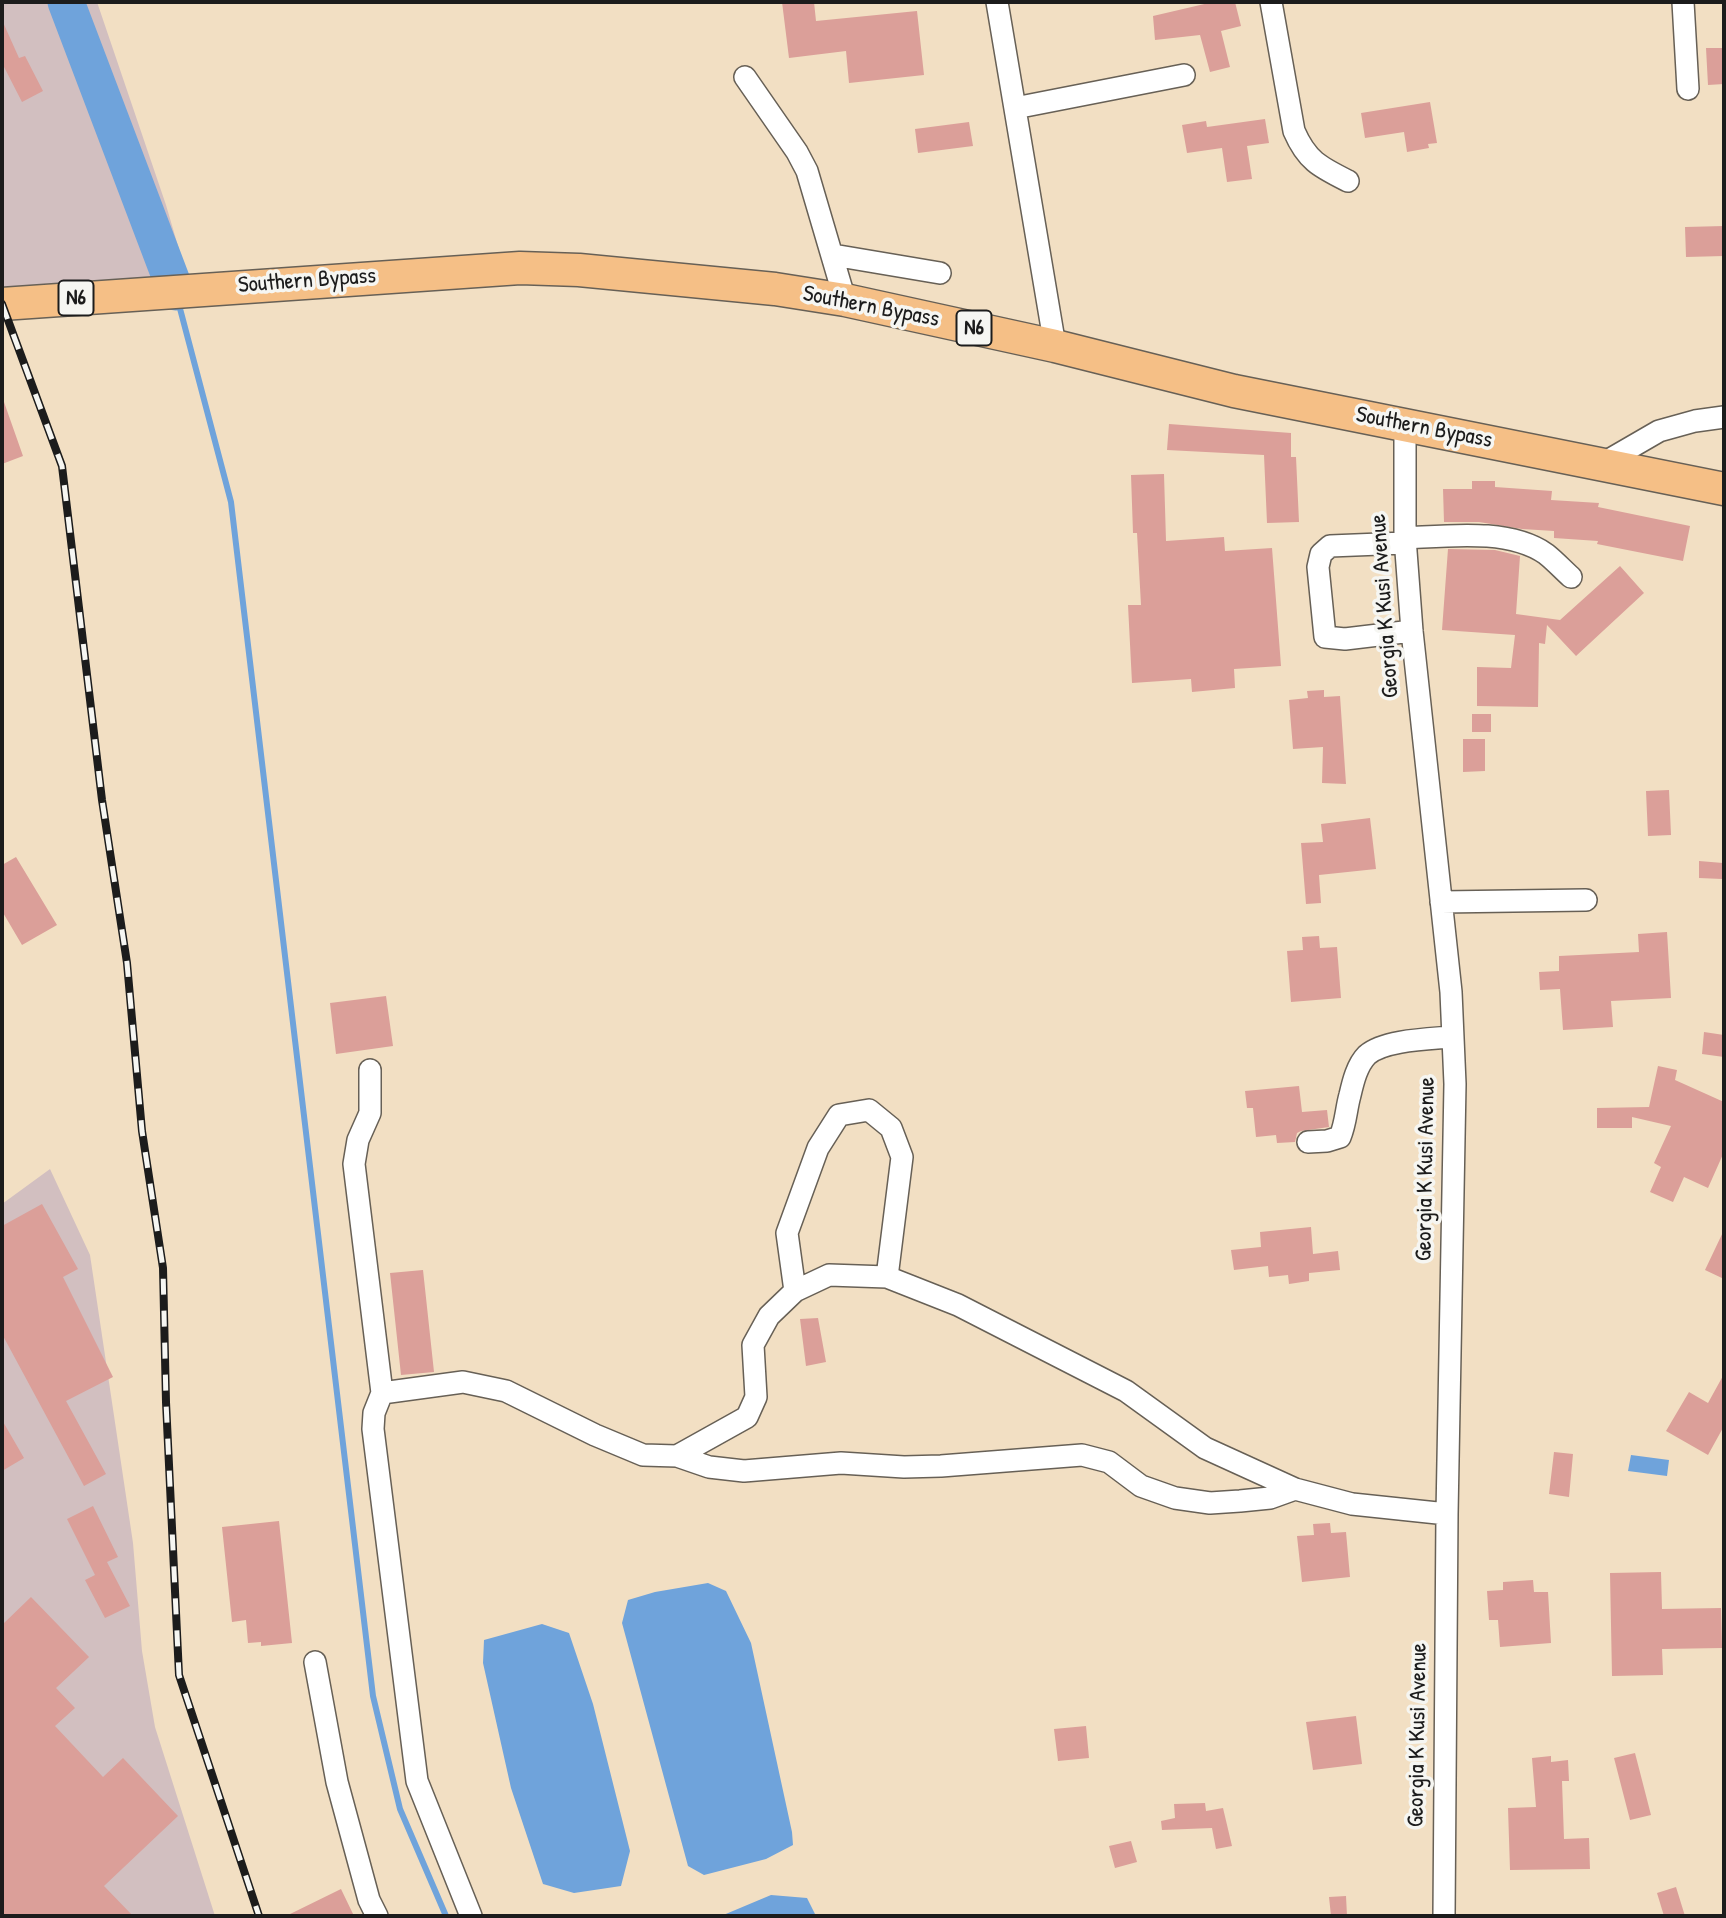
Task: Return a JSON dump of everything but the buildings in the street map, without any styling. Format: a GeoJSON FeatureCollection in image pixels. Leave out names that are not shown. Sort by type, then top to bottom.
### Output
{"type":"FeatureCollection","features":[{"type":"Feature","properties":{"kind":"highway","name":"Southern Bypass"},"geometry":{"type":"LineString","coordinates":[[10,304],[466,271],[551,268],[775,289],[845,300],[1055,346],[1234,391],[1724,489]]}},
{"type":"Feature","properties":{"kind":"street"},"geometry":{"type":"LineString","coordinates":[[997,2],[1055,346]]}},
{"type":"Feature","properties":{"kind":"street"},"geometry":{"type":"LineString","coordinates":[[1271,2],[1294,131],[1302,149],[1317,165],[1348,181]]}},
{"type":"Feature","properties":{"kind":"street"},"geometry":{"type":"LineString","coordinates":[[1683,2],[1688,89]]}},
{"type":"Feature","properties":{"kind":"street"},"geometry":{"type":"LineString","coordinates":[[1015,108],[1184,75]]}},
{"type":"Feature","properties":{"kind":"street"},"geometry":{"type":"LineString","coordinates":[[745,77],[797,152],[815,194],[845,300]]}},
{"type":"Feature","properties":{"kind":"street"},"geometry":{"type":"LineString","coordinates":[[833,255],[940,273]]}},
{"type":"Feature","properties":{"kind":"street"},"geometry":{"type":"LineString","coordinates":[[1602,464],[1659,431],[1695,421],[1724,417]]}},
{"type":"Feature","properties":{"kind":"street","name":"Georgia K Kusi Avenue"},"geometry":{"type":"LineString","coordinates":[[1405,424],[1405,540],[1412,631],[1451,992],[1455,1084],[1447,1514],[1444,1916]]}},
{"type":"Feature","properties":{"kind":"street"},"geometry":{"type":"LineString","coordinates":[[1412,631],[1345,639],[1325,637],[1318,567],[1321,554],[1330,546],[1478,535],[1521,542],[1545,554],[1571,577]]}},
{"type":"Feature","properties":{"kind":"street"},"geometry":{"type":"LineString","coordinates":[[1441,902],[1586,900]]}},
{"type":"Feature","properties":{"kind":"street"},"geometry":{"type":"LineString","coordinates":[[1308,1142],[1339,1137],[1346,1124],[1348,1099],[1357,1072],[1368,1055],[1409,1040],[1451,1037]]}},
{"type":"Feature","properties":{"kind":"street"},"geometry":{"type":"LineString","coordinates":[[370,1070],[369,1113],[358,1140],[354,1164],[382,1393],[374,1413],[373,1429],[417,1781],[471,1916]]}},
{"type":"Feature","properties":{"kind":"street"},"geometry":{"type":"LineString","coordinates":[[795,1291],[787,1233],[818,1148],[839,1115],[869,1110],[891,1128],[902,1157],[887,1277]]}},
{"type":"Feature","properties":{"kind":"street"},"geometry":{"type":"LineString","coordinates":[[677,1456],[747,1417],[756,1397],[753,1345],[769,1316],[795,1291],[829,1275],[887,1277],[958,1305],[1126,1391],[1205,1448],[1295,1489],[1352,1504],[1447,1514]]}},
{"type":"Feature","properties":{"kind":"street"},"geometry":{"type":"LineString","coordinates":[[382,1393],[463,1382],[506,1391],[594,1435],[643,1455],[677,1456],[709,1467],[744,1471],[841,1463],[940,1466],[1082,1455],[1109,1462],[1141,1486],[1175,1498],[1210,1503],[1240,1501],[1270,1498],[1295,1489]]}},
{"type":"Feature","properties":{"kind":"street"},"geometry":{"type":"LineString","coordinates":[[315,1662],[337,1782],[369,1900],[377,1916]]}},
{"type":"Feature","properties":{"kind":"shaded area"},"geometry":{"type":"Polygon","coordinates":[[[2,2],[97,2],[166,205],[188,280],[2,291],[2,2]]]}},
{"type":"Feature","properties":{"kind":"shaded area"},"geometry":{"type":"Polygon","coordinates":[[[50,1169],[90,1255],[133,1543],[142,1651],[155,1727],[215,1916],[2,1916],[2,1204],[50,1169]]]}},
{"type":"Feature","properties":{"kind":"water"},"geometry":{"type":"Polygon","coordinates":[[[1631,1455],[1669,1460],[1667,1476],[1628,1471],[1631,1455]]]}},
{"type":"Feature","properties":{"kind":"water"},"geometry":{"type":"Polygon","coordinates":[[[708,1583],[726,1591],[751,1643],[793,1845],[766,1859],[704,1875],[688,1866],[622,1623],[628,1600],[655,1592],[708,1583]]]}},
{"type":"Feature","properties":{"kind":"water"},"geometry":{"type":"Polygon","coordinates":[[[542,1624],[569,1633],[593,1704],[630,1851],[621,1886],[574,1893],[543,1884],[511,1788],[483,1663],[484,1640],[542,1624]]]}},
{"type":"Feature","properties":{"kind":"water"},"geometry":{"type":"Polygon","coordinates":[[[771,1895],[807,1898],[816,1916],[721,1916],[771,1895]]]}},
{"type":"Feature","properties":{"kind":"waterway"},"geometry":{"type":"LineString","coordinates":[[66,2],[176,292]]}},
{"type":"Feature","properties":{"kind":"waterway"},"geometry":{"type":"LineString","coordinates":[[178,301],[231,502],[373,1696],[400,1809],[446,1916]]}},
{"type":"Feature","properties":{"kind":"railway"},"geometry":{"type":"LineString","coordinates":[[2,304],[62,466],[102,800],[127,963],[142,1131],[163,1268],[166,1402],[179,1675],[259,1916]]}}]}
